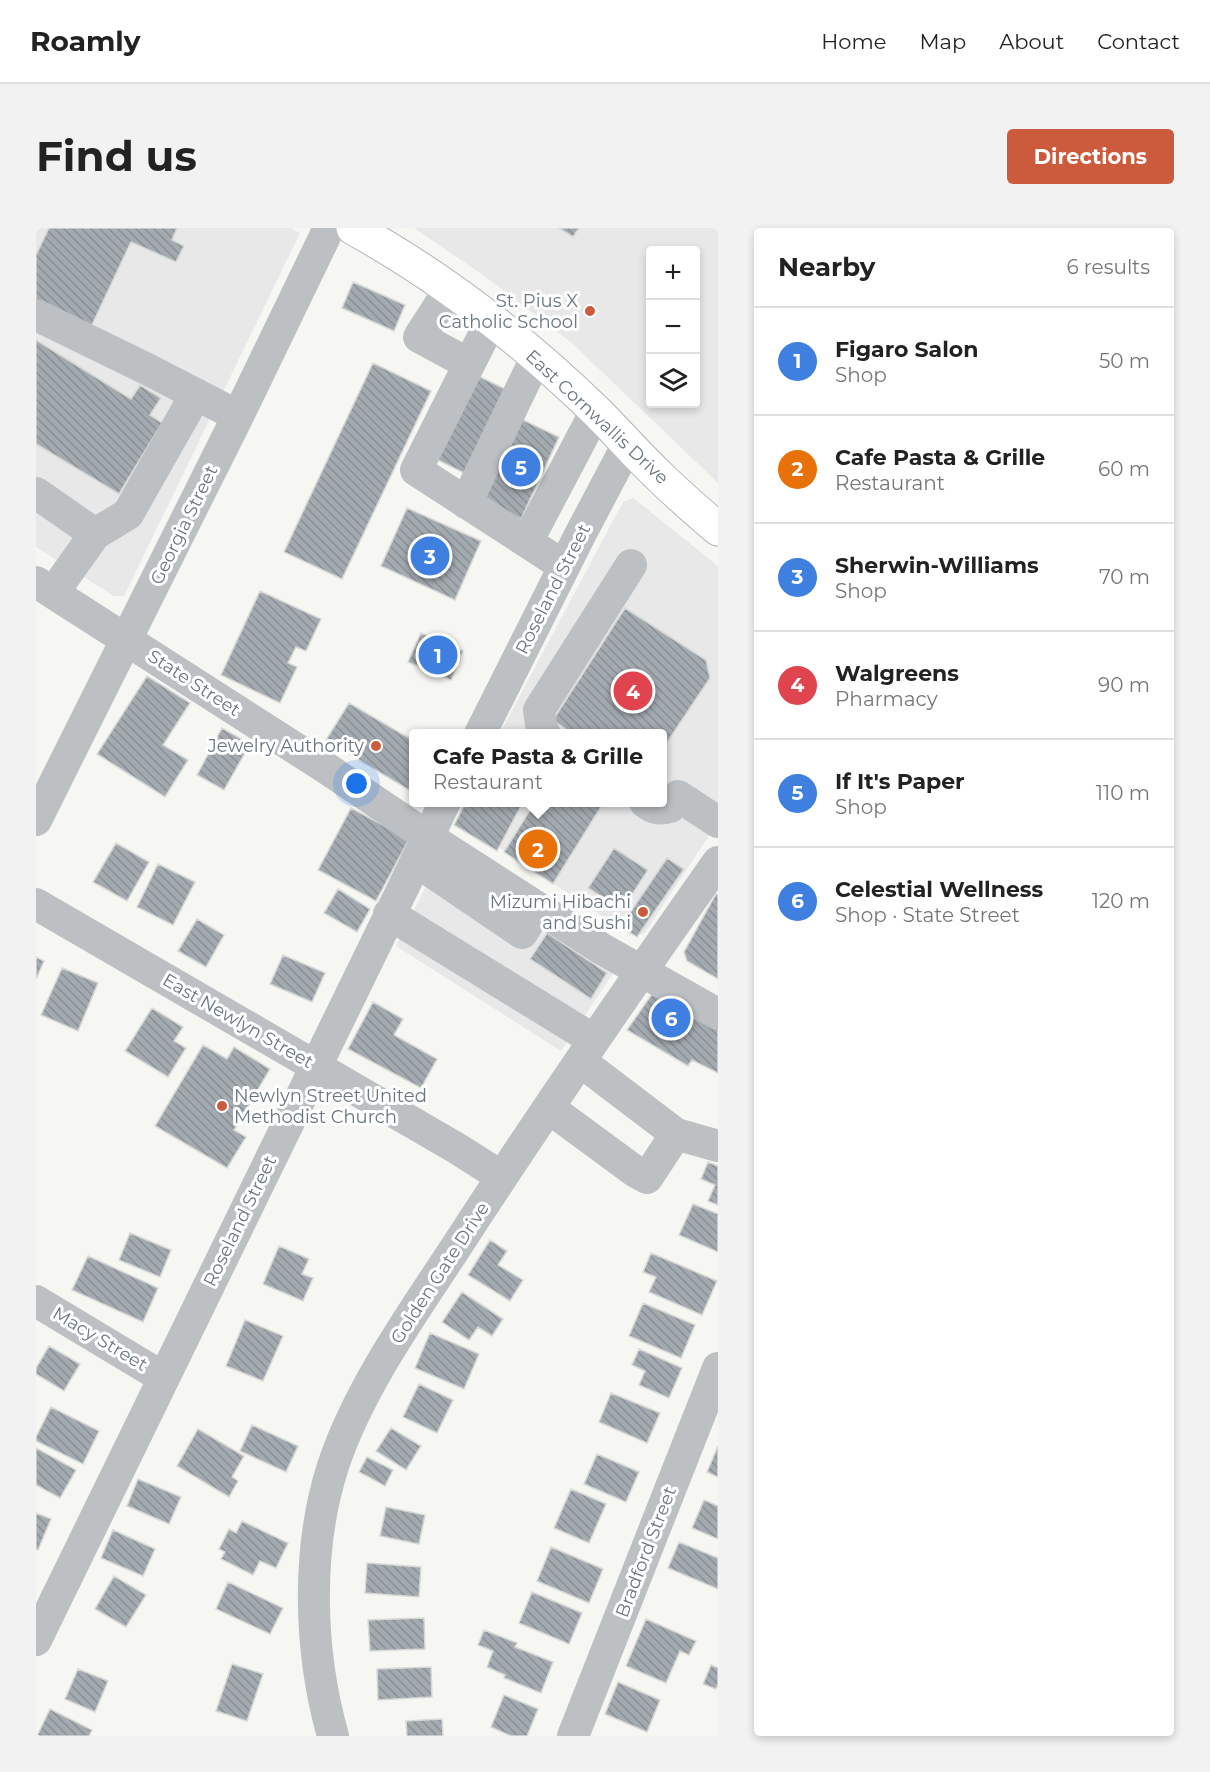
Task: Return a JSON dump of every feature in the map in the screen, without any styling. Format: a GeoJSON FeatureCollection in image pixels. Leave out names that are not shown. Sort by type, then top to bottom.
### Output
{"type":"FeatureCollection","features":[{"type":"Feature","properties":{"kind":"main road","name":"East Cornwallis Drive"},"geometry":{"type":"LineString","coordinates":[[353,228],[386,246],[450,289],[536,358],[596,411],[656,474],[718,529]]}},
{"type":"Feature","properties":{"kind":"street","name":"Georgia Street"},"geometry":{"type":"LineString","coordinates":[[36,820],[238,416],[329,228]]}},
{"type":"Feature","properties":{"kind":"street"},"geometry":{"type":"LineString","coordinates":[[450,289],[419,337],[469,364]]}},
{"type":"Feature","properties":{"kind":"street"},"geometry":{"type":"LineString","coordinates":[[36,315],[238,416]]}},
{"type":"Feature","properties":{"kind":"street"},"geometry":{"type":"LineString","coordinates":[[491,321],[416,470],[564,566]]}},
{"type":"Feature","properties":{"kind":"street"},"geometry":{"type":"LineString","coordinates":[[466,503],[536,358]]}},
{"type":"Feature","properties":{"kind":"street"},"geometry":{"type":"LineString","coordinates":[[45,587],[95,534],[128,514],[196,394]]}},
{"type":"Feature","properties":{"kind":"street"},"geometry":{"type":"LineString","coordinates":[[527,542],[596,411]]}},
{"type":"Feature","properties":{"kind":"street","name":"Roseland Street"},"geometry":{"type":"LineString","coordinates":[[482,729],[628,444]]}},
{"type":"Feature","properties":{"kind":"street"},"geometry":{"type":"LineString","coordinates":[[36,493],[95,534]]}},
{"type":"Feature","properties":{"kind":"street"},"geometry":{"type":"LineString","coordinates":[[503,687],[542,722],[631,565]]}},
{"type":"Feature","properties":{"kind":"street","name":"State Street"},"geometry":{"type":"LineString","coordinates":[[45,587],[326,768],[422,849],[482,889],[538,908],[640,972]]}},
{"type":"Feature","properties":{"kind":"street"},"geometry":{"type":"LineString","coordinates":[[652,807],[655,809],[670,807],[678,796],[718,822]]}},
{"type":"Feature","properties":{"kind":"street","name":"Roseland Street"},"geometry":{"type":"LineString","coordinates":[[36,1640],[443,807]]}},
{"type":"Feature","properties":{"kind":"street","name":"Golden Gate Drive"},"geometry":{"type":"LineString","coordinates":[[333,1736],[327,1715],[314,1622],[316,1536],[333,1466],[359,1404],[407,1322],[502,1177],[640,972],[717,865]]}},
{"type":"Feature","properties":{"kind":"street","name":"East Newlyn Street"},"geometry":{"type":"LineString","coordinates":[[36,904],[315,1065],[502,1177]]}},
{"type":"Feature","properties":{"kind":"street"},"geometry":{"type":"LineString","coordinates":[[389,914],[587,1051],[676,1134],[718,1146]]}},
{"type":"Feature","properties":{"kind":"street"},"geometry":{"type":"LineString","coordinates":[[640,972],[718,1014]]}},
{"type":"Feature","properties":{"kind":"street"},"geometry":{"type":"LineString","coordinates":[[549,1107],[647,1178],[676,1134]]}},
{"type":"Feature","properties":{"kind":"street","name":"Macy Street"},"geometry":{"type":"LineString","coordinates":[[36,1301],[164,1378]]}},
{"type":"Feature","properties":{"kind":"street","name":"Bradford Street"},"geometry":{"type":"LineString","coordinates":[[573,1736],[718,1368]]}},
{"type":"Feature","properties":{"kind":"shaded area"},"geometry":{"type":"Polygon","coordinates":[[[36,228],[291,228],[300,233],[124,596],[114,596],[36,547],[36,228]]]}},
{"type":"Feature","properties":{"kind":"shaded area","name":"St. Pius X Catholic School"},"geometry":{"type":"Polygon","coordinates":[[[414,228],[718,228],[718,483],[573,344],[486,277],[414,228]]]}},
{"type":"Feature","properties":{"kind":"shaded area"},"geometry":{"type":"Polygon","coordinates":[[[633,498],[718,566],[718,822],[644,934],[631,935],[461,822],[460,811],[462,807],[667,807],[667,729],[502,729],[623,502],[633,498]]]}},
{"type":"Feature","properties":{"kind":"shaded area"},"geometry":{"type":"Polygon","coordinates":[[[441,857],[614,972],[561,1051],[396,946],[441,857]]]}},
{"type":"Feature","properties":{"kind":"building"},"geometry":{"type":"Polygon","coordinates":[[[49,228],[177,228],[172,240],[184,246],[176,262],[131,242],[91,327],[36,301],[36,255],[49,228]]]}},
{"type":"Feature","properties":{"kind":"building"},"geometry":{"type":"Polygon","coordinates":[[[559,228],[579,228],[573,237],[559,228]]]}},
{"type":"Feature","properties":{"kind":"building"},"geometry":{"type":"Polygon","coordinates":[[[353,282],[405,305],[394,331],[342,308],[353,282]]]}},
{"type":"Feature","properties":{"kind":"building"},"geometry":{"type":"Polygon","coordinates":[[[36,340],[131,399],[140,385],[161,398],[150,415],[162,423],[119,494],[36,444],[36,340]]]}},
{"type":"Feature","properties":{"kind":"building"},"geometry":{"type":"Polygon","coordinates":[[[373,363],[431,391],[342,579],[284,552],[373,363]]]}},
{"type":"Feature","properties":{"kind":"building"},"geometry":{"type":"Polygon","coordinates":[[[470,372],[505,389],[464,473],[430,456],[470,372]]]}},
{"type":"Feature","properties":{"kind":"building"},"geometry":{"type":"Polygon","coordinates":[[[517,417],[559,437],[521,519],[479,499],[517,417]]]}},
{"type":"Feature","properties":{"kind":"building"},"geometry":{"type":"Polygon","coordinates":[[[407,508],[481,541],[455,600],[381,566],[407,508]]]}},
{"type":"Feature","properties":{"kind":"building"},"geometry":{"type":"Polygon","coordinates":[[[260,591],[321,619],[306,651],[296,647],[288,663],[297,667],[280,703],[221,675],[260,591]]]}},
{"type":"Feature","properties":{"kind":"building"},"geometry":{"type":"Polygon","coordinates":[[[625,608],[706,660],[710,678],[667,742],[667,729],[566,729],[553,720],[625,608]]]}},
{"type":"Feature","properties":{"kind":"building"},"geometry":{"type":"Polygon","coordinates":[[[421,633],[463,651],[451,680],[408,662],[421,633]]]}},
{"type":"Feature","properties":{"kind":"building"},"geometry":{"type":"Polygon","coordinates":[[[147,676],[190,703],[163,745],[188,760],[165,797],[97,754],[147,676]]]}},
{"type":"Feature","properties":{"kind":"building"},"geometry":{"type":"Polygon","coordinates":[[[349,703],[409,738],[409,790],[326,740],[349,703]]]}},
{"type":"Feature","properties":{"kind":"building"},"geometry":{"type":"Polygon","coordinates":[[[222,728],[250,744],[224,790],[197,775],[222,728]]]}},
{"type":"Feature","properties":{"kind":"building"},"geometry":{"type":"Polygon","coordinates":[[[463,807],[520,807],[497,851],[454,825],[463,807]]]}},
{"type":"Feature","properties":{"kind":"building"},"geometry":{"type":"Polygon","coordinates":[[[532,807],[601,807],[553,884],[504,852],[532,807]]]}},
{"type":"Feature","properties":{"kind":"building"},"geometry":{"type":"Polygon","coordinates":[[[351,808],[409,839],[376,901],[318,870],[351,808]]]}},
{"type":"Feature","properties":{"kind":"building"},"geometry":{"type":"Polygon","coordinates":[[[116,843],[149,862],[127,901],[93,882],[116,843]]]}},
{"type":"Feature","properties":{"kind":"building"},"geometry":{"type":"Polygon","coordinates":[[[614,848],[648,870],[622,910],[588,888],[614,848]]]}},
{"type":"Feature","properties":{"kind":"building"},"geometry":{"type":"Polygon","coordinates":[[[667,858],[684,869],[637,937],[621,926],[667,858]]]}},
{"type":"Feature","properties":{"kind":"building"},"geometry":{"type":"Polygon","coordinates":[[[158,864],[195,882],[173,925],[137,907],[158,864]]]}},
{"type":"Feature","properties":{"kind":"building"},"geometry":{"type":"Polygon","coordinates":[[[338,889],[370,909],[357,932],[324,913],[338,889]]]}},
{"type":"Feature","properties":{"kind":"building"},"geometry":{"type":"Polygon","coordinates":[[[716,894],[718,895],[718,979],[687,961],[684,952],[716,894]]]}},
{"type":"Feature","properties":{"kind":"building"},"geometry":{"type":"Polygon","coordinates":[[[197,919],[224,935],[206,967],[178,951],[197,919]]]}},
{"type":"Feature","properties":{"kind":"building"},"geometry":{"type":"Polygon","coordinates":[[[547,933],[607,973],[591,999],[530,959],[547,933]]]}},
{"type":"Feature","properties":{"kind":"building"},"geometry":{"type":"Polygon","coordinates":[[[283,955],[325,973],[312,1002],[270,984],[283,955]]]}},
{"type":"Feature","properties":{"kind":"building"},"geometry":{"type":"Polygon","coordinates":[[[36,957],[44,961],[36,979],[36,957]]]}},
{"type":"Feature","properties":{"kind":"building"},"geometry":{"type":"Polygon","coordinates":[[[62,968],[98,983],[78,1031],[41,1015],[62,968]]]}},
{"type":"Feature","properties":{"kind":"building"},"geometry":{"type":"Polygon","coordinates":[[[652,994],[718,1027],[718,1073],[692,1060],[688,1066],[627,1030],[652,994]]]}},
{"type":"Feature","properties":{"kind":"building"},"geometry":{"type":"Polygon","coordinates":[[[373,1002],[403,1019],[394,1035],[437,1059],[421,1088],[348,1049],[373,1002]]]}},
{"type":"Feature","properties":{"kind":"building"},"geometry":{"type":"Polygon","coordinates":[[[152,1008],[183,1027],[174,1041],[186,1048],[168,1077],[125,1051],[152,1008]]]}},
{"type":"Feature","properties":{"kind":"building"},"geometry":{"type":"Polygon","coordinates":[[[203,1045],[227,1059],[234,1047],[270,1069],[234,1130],[246,1137],[227,1168],[155,1126],[203,1045]]]}},
{"type":"Feature","properties":{"kind":"building"},"geometry":{"type":"Polygon","coordinates":[[[708,1162],[718,1166],[718,1205],[708,1201],[715,1185],[701,1179],[708,1162]]]}},
{"type":"Feature","properties":{"kind":"building"},"geometry":{"type":"Polygon","coordinates":[[[693,1204],[718,1214],[718,1252],[679,1235],[693,1204]]]}},
{"type":"Feature","properties":{"kind":"building"},"geometry":{"type":"Polygon","coordinates":[[[130,1233],[171,1250],[160,1277],[119,1260],[130,1233]]]}},
{"type":"Feature","properties":{"kind":"building"},"geometry":{"type":"Polygon","coordinates":[[[490,1240],[507,1251],[498,1265],[523,1280],[510,1301],[468,1275],[490,1240]]]}},
{"type":"Feature","properties":{"kind":"building"},"geometry":{"type":"Polygon","coordinates":[[[279,1246],[309,1259],[302,1274],[313,1278],[303,1301],[263,1284],[279,1246]]]}},
{"type":"Feature","properties":{"kind":"building"},"geometry":{"type":"Polygon","coordinates":[[[651,1253],[717,1281],[702,1315],[649,1292],[656,1277],[643,1272],[651,1253]]]}},
{"type":"Feature","properties":{"kind":"building"},"geometry":{"type":"Polygon","coordinates":[[[88,1256],[158,1288],[143,1322],[72,1290],[88,1256]]]}},
{"type":"Feature","properties":{"kind":"building"},"geometry":{"type":"Polygon","coordinates":[[[462,1292],[503,1319],[492,1336],[478,1327],[469,1340],[442,1322],[462,1292]]]}},
{"type":"Feature","properties":{"kind":"building"},"geometry":{"type":"Polygon","coordinates":[[[643,1303],[695,1325],[681,1358],[629,1336],[643,1303]]]}},
{"type":"Feature","properties":{"kind":"building"},"geometry":{"type":"Polygon","coordinates":[[[245,1320],[283,1336],[263,1381],[226,1366],[245,1320]]]}},
{"type":"Feature","properties":{"kind":"building"},"geometry":{"type":"Polygon","coordinates":[[[430,1333],[479,1354],[464,1389],[415,1368],[430,1333]]]}},
{"type":"Feature","properties":{"kind":"building"},"geometry":{"type":"Polygon","coordinates":[[[49,1346],[80,1364],[64,1391],[36,1374],[36,1368],[49,1346]]]}},
{"type":"Feature","properties":{"kind":"building"},"geometry":{"type":"Polygon","coordinates":[[[639,1349],[682,1368],[669,1398],[639,1385],[645,1371],[632,1365],[639,1349]]]}},
{"type":"Feature","properties":{"kind":"building"},"geometry":{"type":"Polygon","coordinates":[[[419,1384],[453,1400],[437,1433],[403,1417],[419,1384]]]}},
{"type":"Feature","properties":{"kind":"building"},"geometry":{"type":"Polygon","coordinates":[[[611,1393],[660,1413],[647,1443],[599,1422],[611,1393]]]}},
{"type":"Feature","properties":{"kind":"building"},"geometry":{"type":"Polygon","coordinates":[[[51,1407],[99,1431],[83,1464],[36,1441],[51,1407]]]}},
{"type":"Feature","properties":{"kind":"building"},"geometry":{"type":"Polygon","coordinates":[[[252,1425],[298,1446],[286,1472],[240,1451],[252,1425]]]}},
{"type":"Feature","properties":{"kind":"building"},"geometry":{"type":"Polygon","coordinates":[[[391,1428],[421,1446],[406,1470],[376,1451],[391,1428]]]}},
{"type":"Feature","properties":{"kind":"building"},"geometry":{"type":"Polygon","coordinates":[[[198,1429],[244,1456],[232,1477],[238,1481],[229,1497],[177,1466],[198,1429]]]}},
{"type":"Feature","properties":{"kind":"building"},"geometry":{"type":"Polygon","coordinates":[[[718,1446],[718,1477],[707,1472],[718,1446]]]}},
{"type":"Feature","properties":{"kind":"building"},"geometry":{"type":"Polygon","coordinates":[[[36,1448],[76,1470],[60,1498],[36,1485],[36,1448]]]}},
{"type":"Feature","properties":{"kind":"building"},"geometry":{"type":"Polygon","coordinates":[[[597,1454],[639,1472],[626,1502],[584,1484],[597,1454]]]}},
{"type":"Feature","properties":{"kind":"building"},"geometry":{"type":"Polygon","coordinates":[[[367,1457],[393,1470],[385,1486],[359,1472],[367,1457]]]}},
{"type":"Feature","properties":{"kind":"building"},"geometry":{"type":"Polygon","coordinates":[[[138,1479],[181,1497],[169,1524],[127,1506],[138,1479]]]}},
{"type":"Feature","properties":{"kind":"building"},"geometry":{"type":"Polygon","coordinates":[[[571,1489],[606,1504],[589,1543],[554,1528],[571,1489]]]}},
{"type":"Feature","properties":{"kind":"building"},"geometry":{"type":"Polygon","coordinates":[[[704,1500],[718,1506],[718,1539],[692,1528],[704,1500]]]}},
{"type":"Feature","properties":{"kind":"building"},"geometry":{"type":"Polygon","coordinates":[[[386,1507],[425,1515],[419,1544],[380,1536],[386,1507]]]}},
{"type":"Feature","properties":{"kind":"building"},"geometry":{"type":"Polygon","coordinates":[[[36,1513],[51,1519],[38,1550],[36,1549],[36,1513]]]}},
{"type":"Feature","properties":{"kind":"building"},"geometry":{"type":"Polygon","coordinates":[[[242,1521],[288,1543],[276,1568],[260,1561],[253,1575],[221,1559],[225,1552],[219,1549],[229,1529],[236,1533],[242,1521]]]}},
{"type":"Feature","properties":{"kind":"building"},"geometry":{"type":"Polygon","coordinates":[[[113,1530],[155,1549],[143,1576],[101,1558],[113,1530]]]}},
{"type":"Feature","properties":{"kind":"building"},"geometry":{"type":"Polygon","coordinates":[[[679,1542],[718,1558],[718,1589],[668,1568],[679,1542]]]}},
{"type":"Feature","properties":{"kind":"building"},"geometry":{"type":"Polygon","coordinates":[[[551,1547],[603,1569],[589,1603],[537,1581],[551,1547]]]}},
{"type":"Feature","properties":{"kind":"building"},"geometry":{"type":"Polygon","coordinates":[[[367,1563],[421,1567],[419,1597],[365,1593],[367,1563]]]}},
{"type":"Feature","properties":{"kind":"building"},"geometry":{"type":"Polygon","coordinates":[[[114,1576],[146,1595],[126,1627],[95,1609],[114,1576]]]}},
{"type":"Feature","properties":{"kind":"building"},"geometry":{"type":"Polygon","coordinates":[[[228,1582],[283,1608],[270,1634],[216,1609],[228,1582]]]}},
{"type":"Feature","properties":{"kind":"building"},"geometry":{"type":"Polygon","coordinates":[[[532,1592],[582,1613],[569,1644],[519,1623],[532,1592]]]}},
{"type":"Feature","properties":{"kind":"building"},"geometry":{"type":"Polygon","coordinates":[[[424,1618],[425,1649],[370,1651],[368,1620],[424,1618]]]}},
{"type":"Feature","properties":{"kind":"building"},"geometry":{"type":"Polygon","coordinates":[[[646,1619],[696,1641],[689,1655],[680,1651],[666,1683],[626,1666],[646,1619]]]}},
{"type":"Feature","properties":{"kind":"building"},"geometry":{"type":"Polygon","coordinates":[[[484,1630],[517,1643],[515,1647],[553,1662],[541,1693],[504,1678],[505,1675],[487,1667],[493,1651],[478,1645],[484,1630]]]}},
{"type":"Feature","properties":{"kind":"building"},"geometry":{"type":"Polygon","coordinates":[[[232,1664],[263,1674],[247,1721],[216,1711],[232,1664]]]}},
{"type":"Feature","properties":{"kind":"building"},"geometry":{"type":"Polygon","coordinates":[[[711,1665],[718,1668],[716,1689],[703,1684],[711,1665]]]}},
{"type":"Feature","properties":{"kind":"building"},"geometry":{"type":"Polygon","coordinates":[[[431,1667],[432,1697],[378,1700],[377,1669],[431,1667]]]}},
{"type":"Feature","properties":{"kind":"building"},"geometry":{"type":"Polygon","coordinates":[[[78,1669],[108,1681],[95,1712],[65,1699],[78,1669]]]}},
{"type":"Feature","properties":{"kind":"building"},"geometry":{"type":"Polygon","coordinates":[[[618,1682],[660,1700],[647,1732],[605,1714],[618,1682]]]}},
{"type":"Feature","properties":{"kind":"building"},"geometry":{"type":"Polygon","coordinates":[[[504,1695],[538,1709],[527,1736],[511,1736],[491,1727],[504,1695]]]}},
{"type":"Feature","properties":{"kind":"building"},"geometry":{"type":"Polygon","coordinates":[[[50,1709],[92,1730],[89,1736],[37,1736],[50,1709]]]}},
{"type":"Feature","properties":{"kind":"building"},"geometry":{"type":"Polygon","coordinates":[[[442,1719],[443,1736],[407,1736],[406,1721],[442,1719]]]}},
{"type":"Feature","properties":{"kind":"place","name":"St. Pius X Catholic School"},"geometry":{"type":"Point","coordinates":[590,311]}},
{"type":"Feature","properties":{"kind":"place","name":"If It's Paper"},"geometry":{"type":"Point","coordinates":[521,467]}},
{"type":"Feature","properties":{"kind":"place","name":"Sherwin-Williams"},"geometry":{"type":"Point","coordinates":[430,556]}},
{"type":"Feature","properties":{"kind":"place","name":"Figaro Salon"},"geometry":{"type":"Point","coordinates":[438,655]}},
{"type":"Feature","properties":{"kind":"place","name":"Walgreens"},"geometry":{"type":"Point","coordinates":[633,691]}},
{"type":"Feature","properties":{"kind":"place","name":"Jewelry Authority"},"geometry":{"type":"Point","coordinates":[376,746]}},
{"type":"Feature","properties":{"kind":"place","name":"Cafe Pasta & Grille"},"geometry":{"type":"Point","coordinates":[538,849]}},
{"type":"Feature","properties":{"kind":"place","name":"Mizumi Hibachi and Sushi"},"geometry":{"type":"Point","coordinates":[643,912]}},
{"type":"Feature","properties":{"kind":"place","name":"Celestial Wellness"},"geometry":{"type":"Point","coordinates":[671,1018]}},
{"type":"Feature","properties":{"kind":"place","name":"Newlyn Street United Methodist Church"},"geometry":{"type":"Point","coordinates":[222,1106]}}]}
